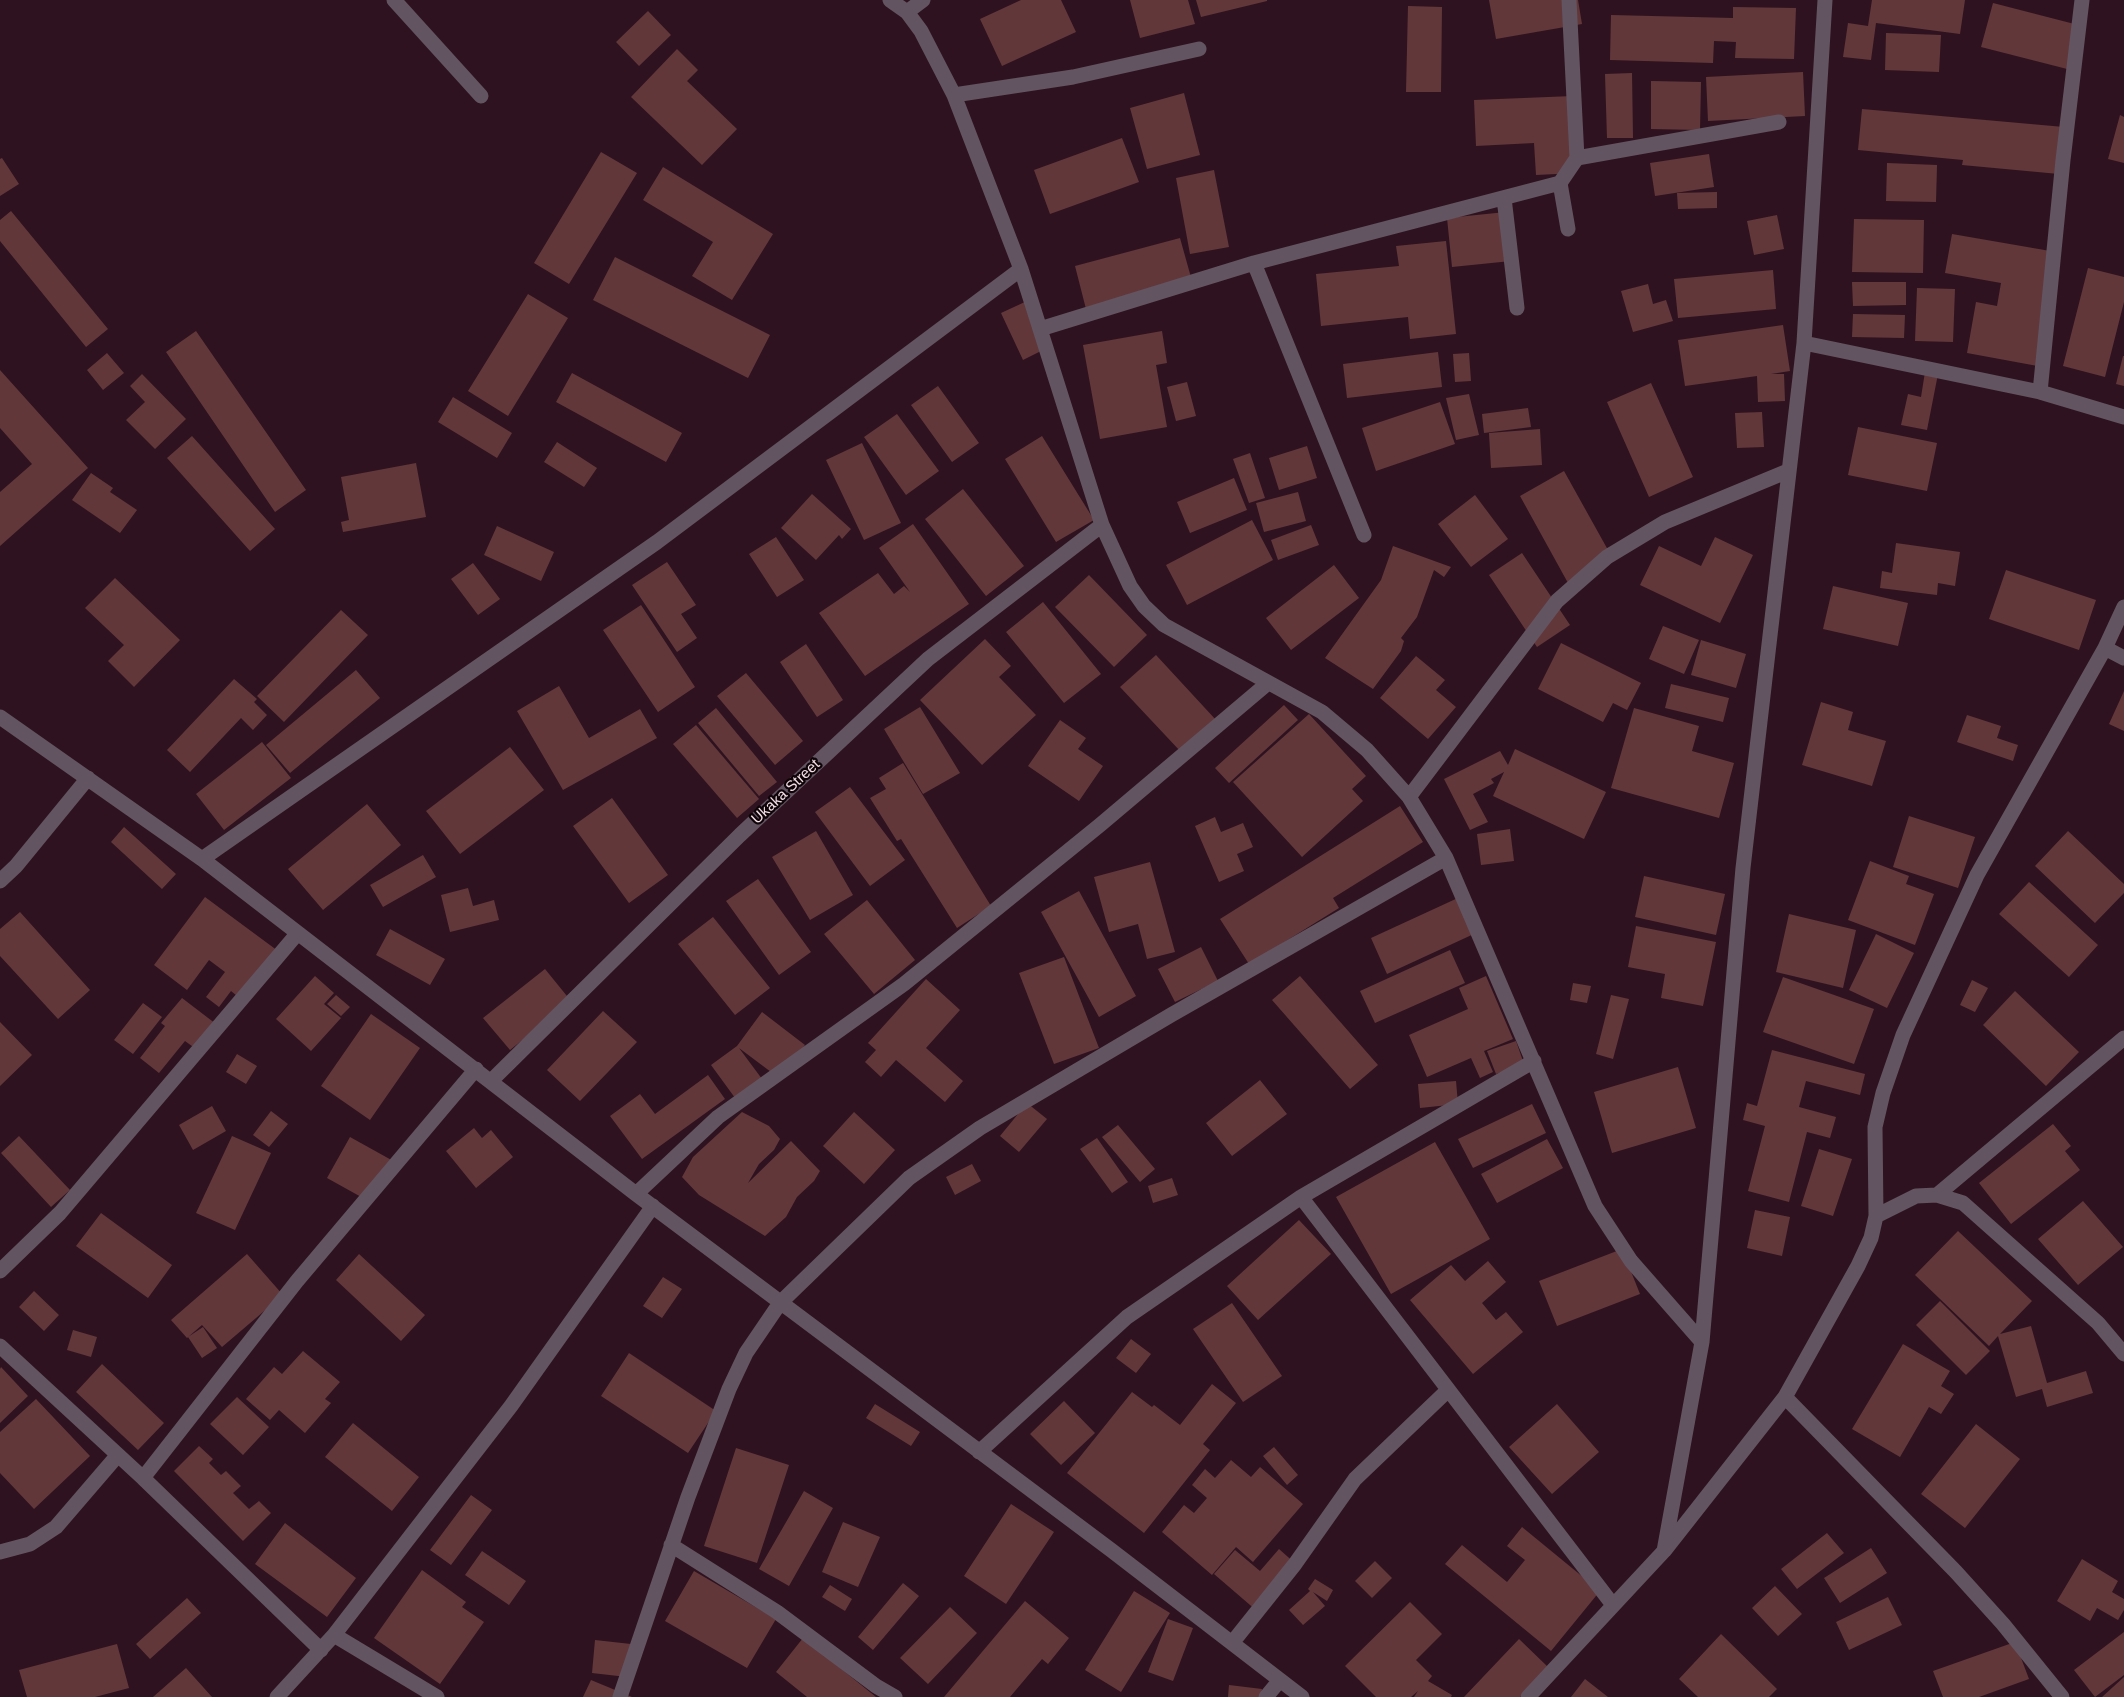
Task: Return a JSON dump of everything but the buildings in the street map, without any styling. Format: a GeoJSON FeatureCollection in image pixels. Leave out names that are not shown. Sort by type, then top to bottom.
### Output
{"type":"FeatureCollection","features":[{"type":"Feature","properties":{"kind":"street"},"geometry":{"type":"LineString","coordinates":[[394,0],[481,96]]}},
{"type":"Feature","properties":{"kind":"street"},"geometry":{"type":"LineString","coordinates":[[890,0],[908,12],[921,31],[954,95],[1021,269],[1102,525],[1130,586],[1144,606],[1164,625],[1322,712],[1367,750],[1409,797],[1446,858],[1595,1206],[1631,1261],[1702,1342]]}},
{"type":"Feature","properties":{"kind":"street"},"geometry":{"type":"LineString","coordinates":[[908,12],[922,0]]}},
{"type":"Feature","properties":{"kind":"street"},"geometry":{"type":"LineString","coordinates":[[1040,329],[1254,262],[1560,183],[1577,158],[1569,0]]}},
{"type":"Feature","properties":{"kind":"street"},"geometry":{"type":"LineString","coordinates":[[1664,1551],[1702,1342],[1743,868],[1804,343],[1825,0]]}},
{"type":"Feature","properties":{"kind":"street"},"geometry":{"type":"LineString","coordinates":[[2040,392],[2082,0]]}},
{"type":"Feature","properties":{"kind":"street"},"geometry":{"type":"LineString","coordinates":[[954,95],[1073,77],[1199,49]]}},
{"type":"Feature","properties":{"kind":"street"},"geometry":{"type":"LineString","coordinates":[[1577,158],[1779,122]]}},
{"type":"Feature","properties":{"kind":"street"},"geometry":{"type":"LineString","coordinates":[[1560,183],[1568,229]]}},
{"type":"Feature","properties":{"kind":"street"},"geometry":{"type":"LineString","coordinates":[[1504,198],[1517,308]]}},
{"type":"Feature","properties":{"kind":"street"},"geometry":{"type":"LineString","coordinates":[[1254,262],[1364,536]]}},
{"type":"Feature","properties":{"kind":"street"},"geometry":{"type":"LineString","coordinates":[[202,859],[657,542],[1021,269]]}},
{"type":"Feature","properties":{"kind":"street"},"geometry":{"type":"LineString","coordinates":[[1804,343],[2040,392],[2124,417]]}},
{"type":"Feature","properties":{"kind":"street"},"geometry":{"type":"LineString","coordinates":[[1409,797],[1557,601],[1607,557],[1665,522],[1788,471]]}},
{"type":"Feature","properties":{"kind":"street","name":"Ukaka Street"},"geometry":{"type":"LineString","coordinates":[[491,1081],[740,835],[928,659],[1102,525]]}},
{"type":"Feature","properties":{"kind":"street"},"geometry":{"type":"LineString","coordinates":[[1528,1697],[1664,1551],[1785,1397],[1858,1266],[1871,1238],[1876,1216],[1875,1127],[1883,1093],[1903,1035],[1977,875],[2105,648],[2124,607]]}},
{"type":"Feature","properties":{"kind":"street"},"geometry":{"type":"LineString","coordinates":[[2105,648],[2124,658]]}},
{"type":"Feature","properties":{"kind":"street"},"geometry":{"type":"LineString","coordinates":[[636,1194],[718,1117],[904,984],[1092,832],[1268,683]]}},
{"type":"Feature","properties":{"kind":"street"},"geometry":{"type":"LineString","coordinates":[[0,717],[202,859],[636,1194],[1302,1697]]}},
{"type":"Feature","properties":{"kind":"street"},"geometry":{"type":"LineString","coordinates":[[0,881],[16,866],[88,778]]}},
{"type":"Feature","properties":{"kind":"street"},"geometry":{"type":"LineString","coordinates":[[620,1697],[671,1545],[729,1389],[746,1353],[780,1303],[909,1178],[980,1128],[1171,1015],[1446,858]]}},
{"type":"Feature","properties":{"kind":"street"},"geometry":{"type":"LineString","coordinates":[[0,1271],[60,1213],[297,934]]}},
{"type":"Feature","properties":{"kind":"street"},"geometry":{"type":"LineString","coordinates":[[1937,1195],[2124,1038]]}},
{"type":"Feature","properties":{"kind":"street"},"geometry":{"type":"LineString","coordinates":[[979,1452],[1127,1317],[1301,1197],[1534,1061]]}},
{"type":"Feature","properties":{"kind":"street"},"geometry":{"type":"LineString","coordinates":[[143,1478],[297,1281],[476,1069]]}},
{"type":"Feature","properties":{"kind":"street"},"geometry":{"type":"LineString","coordinates":[[1876,1216],[1916,1196],[1937,1195],[1963,1203],[2098,1323],[2124,1354]]}},
{"type":"Feature","properties":{"kind":"street"},"geometry":{"type":"LineString","coordinates":[[1301,1197],[1447,1391],[1613,1605]]}},
{"type":"Feature","properties":{"kind":"street"},"geometry":{"type":"LineString","coordinates":[[277,1697],[334,1635],[511,1406],[652,1206]]}},
{"type":"Feature","properties":{"kind":"street"},"geometry":{"type":"LineString","coordinates":[[0,1346],[143,1478],[321,1650]]}},
{"type":"Feature","properties":{"kind":"street"},"geometry":{"type":"LineString","coordinates":[[1232,1643],[1295,1564],[1354,1479],[1447,1391]]}},
{"type":"Feature","properties":{"kind":"street"},"geometry":{"type":"LineString","coordinates":[[1785,1397],[1956,1572],[2003,1624],[2062,1697]]}},
{"type":"Feature","properties":{"kind":"street"},"geometry":{"type":"LineString","coordinates":[[0,1552],[30,1544],[56,1527],[117,1456]]}},
{"type":"Feature","properties":{"kind":"street"},"geometry":{"type":"LineString","coordinates":[[671,1545],[777,1612],[872,1691],[895,1697]]}},
{"type":"Feature","properties":{"kind":"street"},"geometry":{"type":"LineString","coordinates":[[334,1635],[437,1697]]}},
{"type":"Feature","properties":{"kind":"street"},"geometry":{"type":"LineString","coordinates":[[1266,1697],[1280,1680]]}}]}
